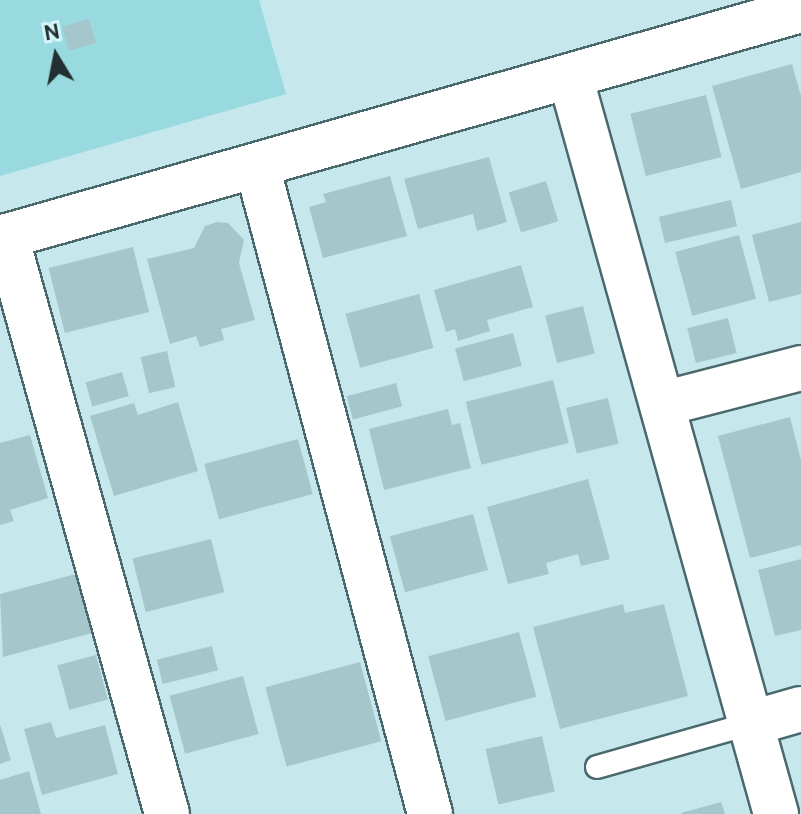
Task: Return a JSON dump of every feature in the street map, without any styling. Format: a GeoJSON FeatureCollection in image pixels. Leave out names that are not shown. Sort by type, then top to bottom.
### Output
{"type":"FeatureCollection","features":[{"type":"Feature","properties":{"kind":"street"},"geometry":{"type":"LineString","coordinates":[[167,814],[3,237],[801,10]]}},
{"type":"Feature","properties":{"kind":"street"},"geometry":{"type":"LineString","coordinates":[[570,76],[776,814]]}},
{"type":"Feature","properties":{"kind":"street"},"geometry":{"type":"LineString","coordinates":[[257,166],[430,814]]}},
{"type":"Feature","properties":{"kind":"street"},"geometry":{"type":"LineString","coordinates":[[662,404],[801,368]]}},
{"type":"Feature","properties":{"kind":"street"},"geometry":{"type":"LineString","coordinates":[[752,723],[801,709]]}},
{"type":"Feature","properties":{"kind":"lane"},"geometry":{"type":"LineString","coordinates":[[597,767],[752,723]]}},
{"type":"Feature","properties":{"kind":"shaded area"},"geometry":{"type":"Polygon","coordinates":[[[0,0],[259,0],[286,94],[0,176],[0,0]]]}},
{"type":"Feature","properties":{"kind":"building"},"geometry":{"type":"Polygon","coordinates":[[[89,19],[96,43],[69,51],[62,27],[89,19]]]}},
{"type":"Feature","properties":{"kind":"building"},"geometry":{"type":"Polygon","coordinates":[[[792,64],[801,96],[801,172],[741,189],[712,86],[792,64]]]}},
{"type":"Feature","properties":{"kind":"building"},"geometry":{"type":"Polygon","coordinates":[[[706,95],[721,157],[646,176],[630,114],[706,95]]]}},
{"type":"Feature","properties":{"kind":"building"},"geometry":{"type":"Polygon","coordinates":[[[489,157],[507,222],[477,231],[473,214],[418,229],[404,179],[489,157]]]}},
{"type":"Feature","properties":{"kind":"building"},"geometry":{"type":"Polygon","coordinates":[[[390,176],[407,236],[323,258],[309,207],[326,202],[323,194],[390,176]]]}},
{"type":"Feature","properties":{"kind":"building"},"geometry":{"type":"Polygon","coordinates":[[[546,181],[558,221],[521,233],[509,192],[546,181]]]}},
{"type":"Feature","properties":{"kind":"building"},"geometry":{"type":"Polygon","coordinates":[[[731,200],[737,226],[665,243],[659,217],[731,200]]]}},
{"type":"Feature","properties":{"kind":"building"},"geometry":{"type":"Polygon","coordinates":[[[217,222],[228,223],[244,240],[239,263],[255,320],[221,329],[224,340],[200,347],[196,336],[170,344],[147,259],[194,248],[205,226],[217,222]]]}},
{"type":"Feature","properties":{"kind":"building"},"geometry":{"type":"Polygon","coordinates":[[[801,222],[801,294],[769,302],[752,235],[801,222]]]}},
{"type":"Feature","properties":{"kind":"building"},"geometry":{"type":"Polygon","coordinates":[[[739,235],[756,299],[692,316],[675,252],[739,235]]]}},
{"type":"Feature","properties":{"kind":"building"},"geometry":{"type":"Polygon","coordinates":[[[133,247],[149,312],[65,333],[49,268],[133,247]]]}},
{"type":"Feature","properties":{"kind":"building"},"geometry":{"type":"Polygon","coordinates":[[[521,265],[533,307],[487,320],[490,331],[458,341],[455,329],[446,332],[434,290],[521,265]]]}},
{"type":"Feature","properties":{"kind":"building"},"geometry":{"type":"Polygon","coordinates":[[[419,294],[433,348],[360,368],[346,314],[419,294]]]}},
{"type":"Feature","properties":{"kind":"building"},"geometry":{"type":"Polygon","coordinates":[[[583,306],[595,354],[557,363],[545,315],[583,306]]]}},
{"type":"Feature","properties":{"kind":"building"},"geometry":{"type":"Polygon","coordinates":[[[728,318],[737,353],[696,363],[687,328],[728,318]]]}},
{"type":"Feature","properties":{"kind":"building"},"geometry":{"type":"Polygon","coordinates":[[[513,333],[522,366],[464,381],[455,349],[513,333]]]}},
{"type":"Feature","properties":{"kind":"building"},"geometry":{"type":"Polygon","coordinates":[[[167,351],[175,387],[149,393],[141,357],[167,351]]]}},
{"type":"Feature","properties":{"kind":"building"},"geometry":{"type":"Polygon","coordinates":[[[122,372],[129,396],[92,407],[85,382],[122,372]]]}},
{"type":"Feature","properties":{"kind":"building"},"geometry":{"type":"Polygon","coordinates":[[[553,380],[569,443],[481,465],[466,402],[553,380]]]}},
{"type":"Feature","properties":{"kind":"building"},"geometry":{"type":"Polygon","coordinates":[[[396,383],[402,406],[353,419],[347,396],[396,383]]]}},
{"type":"Feature","properties":{"kind":"building"},"geometry":{"type":"Polygon","coordinates":[[[608,398],[619,444],[577,453],[566,408],[608,398]]]}},
{"type":"Feature","properties":{"kind":"building"},"geometry":{"type":"Polygon","coordinates":[[[178,402],[198,471],[114,496],[90,416],[134,403],[138,415],[178,402]]]}},
{"type":"Feature","properties":{"kind":"building"},"geometry":{"type":"Polygon","coordinates":[[[448,409],[452,425],[460,423],[471,468],[384,490],[369,429],[448,409]]]}},
{"type":"Feature","properties":{"kind":"building"},"geometry":{"type":"Polygon","coordinates":[[[790,417],[801,460],[801,545],[750,558],[718,436],[790,417]]]}},
{"type":"Feature","properties":{"kind":"building"},"geometry":{"type":"Polygon","coordinates":[[[30,435],[48,498],[10,510],[14,521],[0,525],[0,443],[30,435]]]}},
{"type":"Feature","properties":{"kind":"building"},"geometry":{"type":"Polygon","coordinates":[[[298,439],[313,494],[219,519],[204,464],[298,439]]]}},
{"type":"Feature","properties":{"kind":"building"},"geometry":{"type":"Polygon","coordinates":[[[588,479],[610,559],[581,566],[578,554],[546,563],[549,574],[508,584],[487,507],[588,479]]]}},
{"type":"Feature","properties":{"kind":"building"},"geometry":{"type":"Polygon","coordinates":[[[473,514],[488,570],[405,592],[390,536],[473,514]]]}},
{"type":"Feature","properties":{"kind":"building"},"geometry":{"type":"Polygon","coordinates":[[[211,539],[224,592],[146,612],[132,559],[211,539]]]}},
{"type":"Feature","properties":{"kind":"building"},"geometry":{"type":"Polygon","coordinates":[[[801,559],[801,630],[775,636],[758,570],[801,559]]]}},
{"type":"Feature","properties":{"kind":"building"},"geometry":{"type":"Polygon","coordinates":[[[76,574],[92,633],[3,657],[0,594],[76,574]]]}},
{"type":"Feature","properties":{"kind":"building"},"geometry":{"type":"Polygon","coordinates":[[[623,604],[625,613],[664,604],[688,696],[560,729],[533,627],[623,604]]]}},
{"type":"Feature","properties":{"kind":"building"},"geometry":{"type":"Polygon","coordinates":[[[519,632],[536,697],[446,721],[428,656],[519,632]]]}},
{"type":"Feature","properties":{"kind":"building"},"geometry":{"type":"Polygon","coordinates":[[[212,646],[218,670],[163,684],[157,660],[212,646]]]}},
{"type":"Feature","properties":{"kind":"building"},"geometry":{"type":"Polygon","coordinates":[[[96,655],[108,699],[69,710],[57,665],[96,655]]]}},
{"type":"Feature","properties":{"kind":"building"},"geometry":{"type":"Polygon","coordinates":[[[360,662],[381,741],[287,767],[265,687],[360,662]]]}},
{"type":"Feature","properties":{"kind":"building"},"geometry":{"type":"Polygon","coordinates":[[[243,676],[259,734],[185,754],[170,696],[243,676]]]}},
{"type":"Feature","properties":{"kind":"building"},"geometry":{"type":"Polygon","coordinates":[[[51,722],[56,738],[105,725],[118,774],[42,795],[24,729],[51,722]]]}},
{"type":"Feature","properties":{"kind":"building"},"geometry":{"type":"Polygon","coordinates":[[[0,724],[11,760],[0,764],[0,724]]]}},
{"type":"Feature","properties":{"kind":"building"},"geometry":{"type":"Polygon","coordinates":[[[542,736],[555,792],[498,805],[485,749],[542,736]]]}},
{"type":"Feature","properties":{"kind":"building"},"geometry":{"type":"Polygon","coordinates":[[[29,771],[41,814],[0,814],[0,780],[29,771]]]}},
{"type":"Feature","properties":{"kind":"building"},"geometry":{"type":"Polygon","coordinates":[[[721,802],[725,814],[681,813],[721,802]]]}}]}
